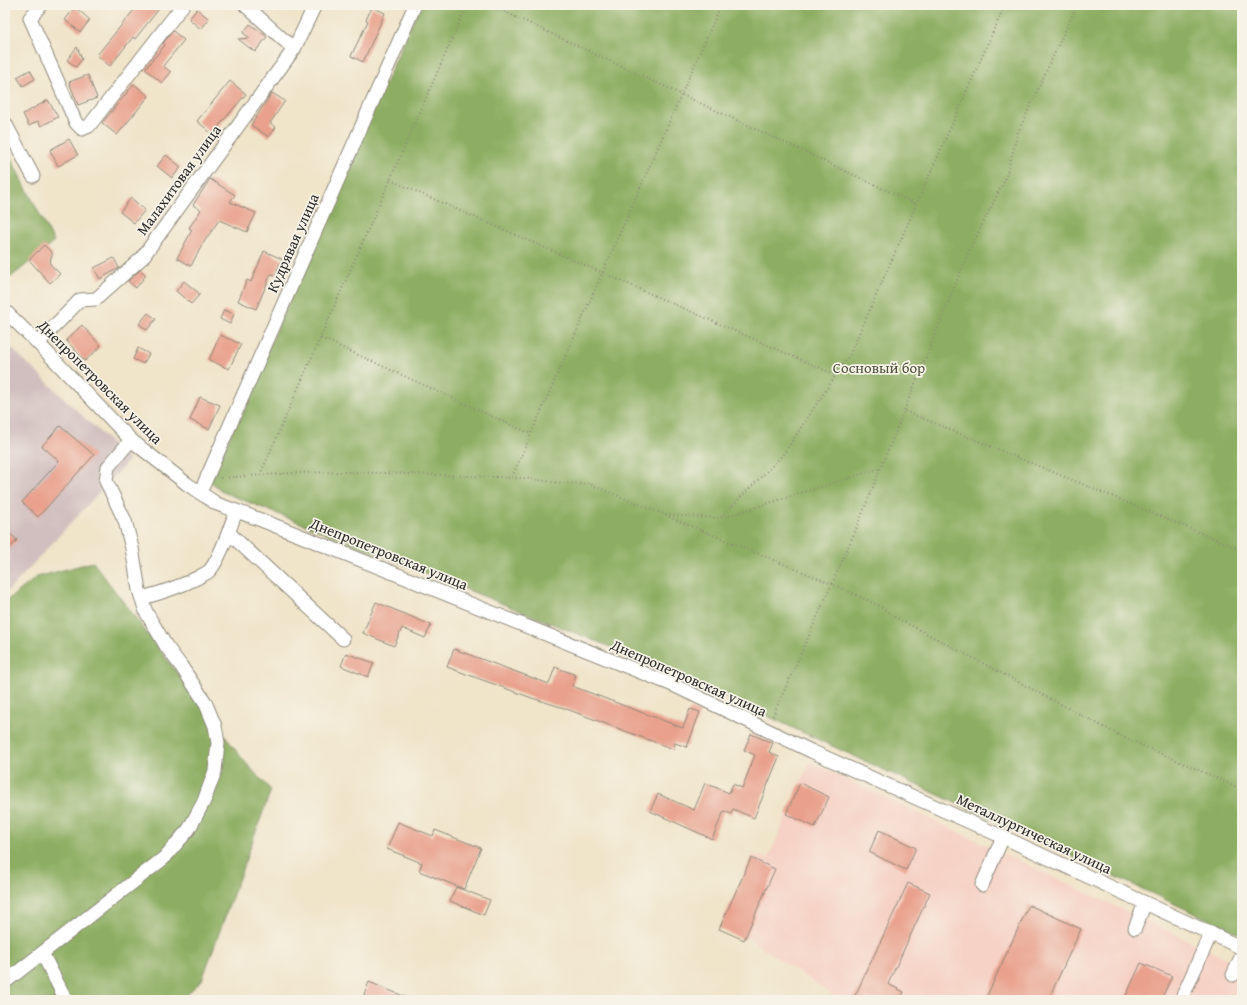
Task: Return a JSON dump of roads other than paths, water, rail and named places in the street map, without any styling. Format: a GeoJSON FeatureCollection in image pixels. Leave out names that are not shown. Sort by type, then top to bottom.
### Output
{"type":"FeatureCollection","features":[{"type":"Feature","properties":{"kind":"street"},"geometry":{"type":"LineString","coordinates":[[41,5],[30,18],[76,123],[82,129],[89,126],[183,5]]}},
{"type":"Feature","properties":{"kind":"street"},"geometry":{"type":"LineString","coordinates":[[246,5],[294,49]]}},
{"type":"Feature","properties":{"kind":"street","name":"Малахитовая улица"},"geometry":{"type":"LineString","coordinates":[[38,343],[80,300],[96,299],[142,258],[294,49],[315,5]]}},
{"type":"Feature","properties":{"kind":"street","name":"Кудрявая улица"},"geometry":{"type":"LineString","coordinates":[[200,493],[415,5]]}},
{"type":"Feature","properties":{"kind":"street"},"geometry":{"type":"LineString","coordinates":[[5,122],[33,176]]}},
{"type":"Feature","properties":{"kind":"street","name":"Днепропетровская улица"},"geometry":{"type":"LineString","coordinates":[[5,312],[38,343],[131,440],[186,484],[217,504],[261,520],[673,685],[811,751]]}},
{"type":"Feature","properties":{"kind":"street"},"geometry":{"type":"LineString","coordinates":[[5,982],[164,858],[189,829],[204,801],[215,771],[218,743],[215,726],[205,702],[162,639],[146,612],[139,590],[132,548],[124,521],[106,481],[108,467],[131,440]]}},
{"type":"Feature","properties":{"kind":"street"},"geometry":{"type":"LineString","coordinates":[[142,598],[167,591],[208,572],[229,533],[236,511]]}},
{"type":"Feature","properties":{"kind":"street"},"geometry":{"type":"LineString","coordinates":[[229,533],[343,639]]}},
{"type":"Feature","properties":{"kind":"street","name":"Металлургическая улица"},"geometry":{"type":"LineString","coordinates":[[811,751],[1003,837],[1242,948]]}},
{"type":"Feature","properties":{"kind":"street"},"geometry":{"type":"LineString","coordinates":[[982,885],[1003,837]]}},
{"type":"Feature","properties":{"kind":"street"},"geometry":{"type":"LineString","coordinates":[[1135,928],[1146,903]]}},
{"type":"Feature","properties":{"kind":"street"},"geometry":{"type":"LineString","coordinates":[[1181,1000],[1211,933]]}},
{"type":"Feature","properties":{"kind":"street"},"geometry":{"type":"LineString","coordinates":[[42,953],[66,1000]]}},
{"type":"Feature","properties":{"kind":"street"},"geometry":{"type":"LineString","coordinates":[[1233,975],[1242,955]]}},
{"type":"Feature","properties":{"kind":"park label","name":"Сосновый бор"},"geometry":{"type":"Point","coordinates":[879,368]}}]}
